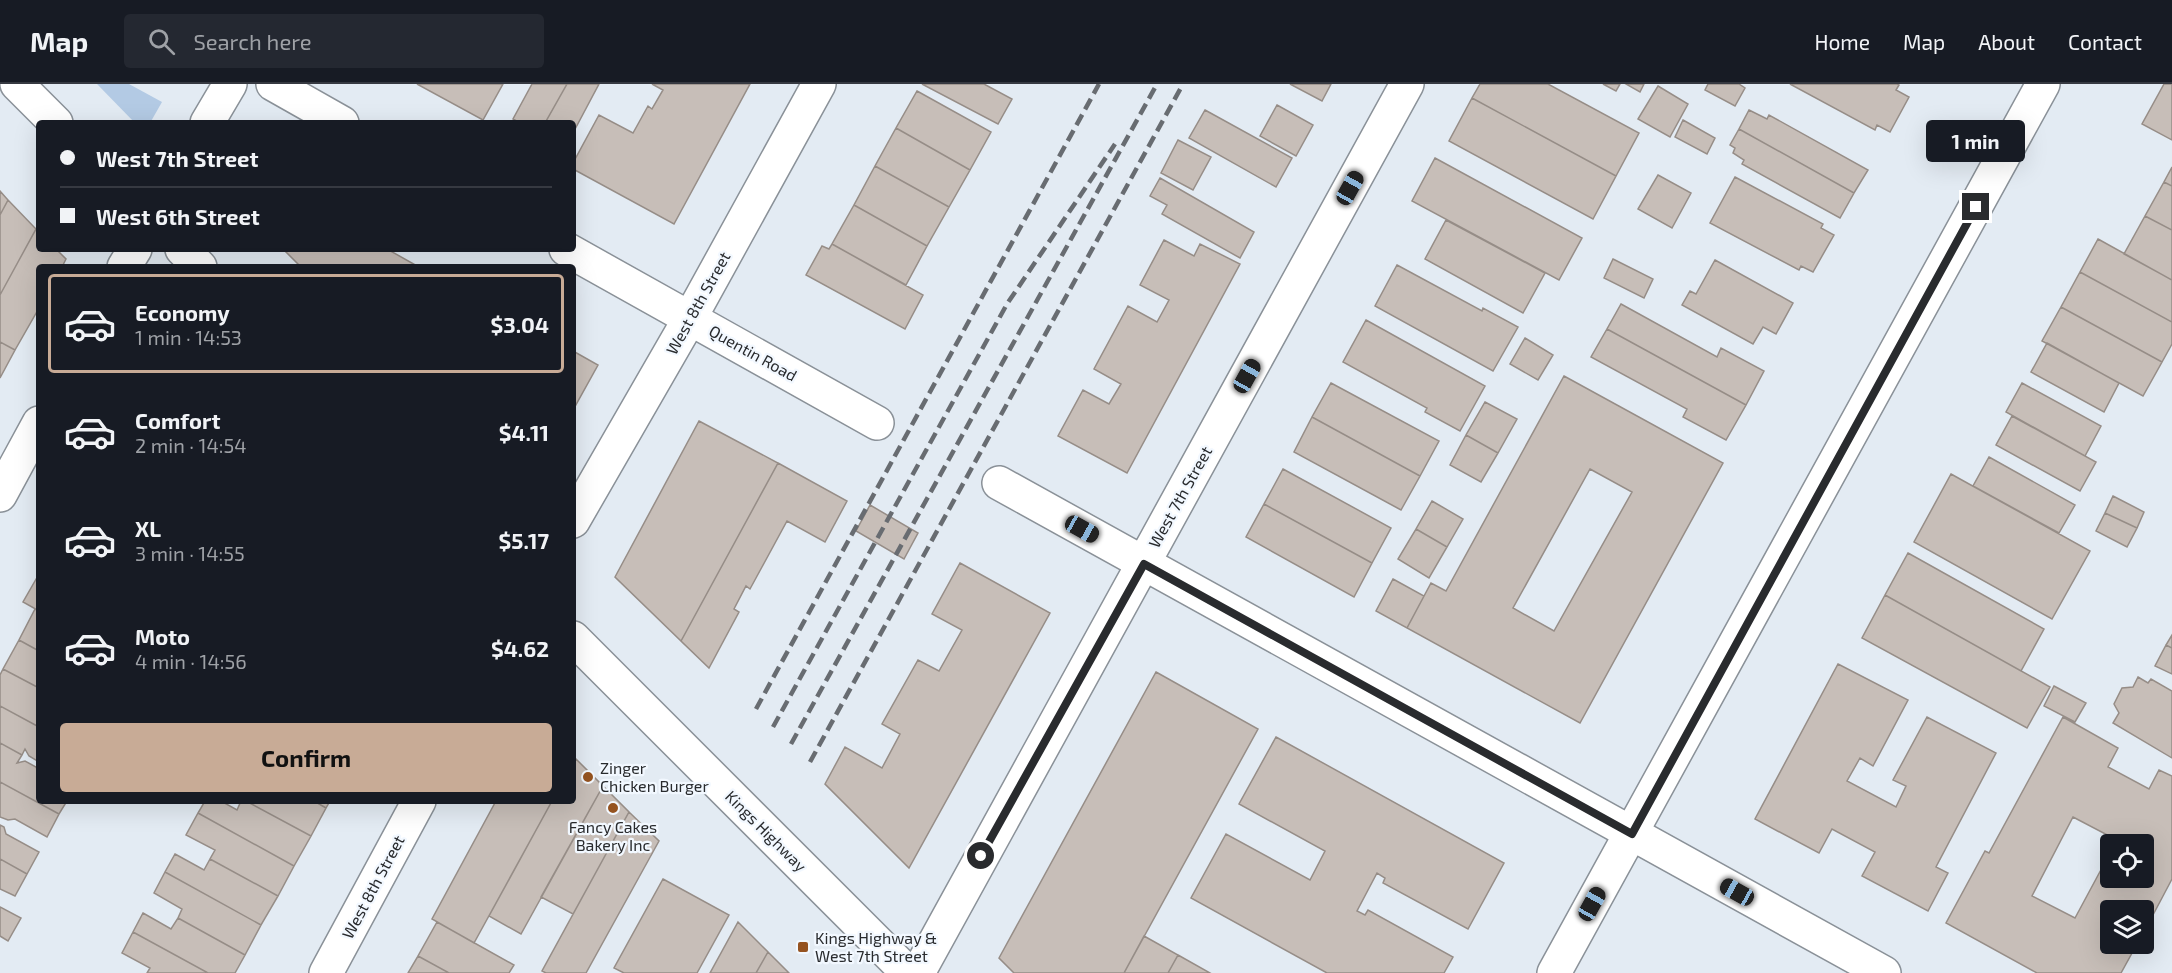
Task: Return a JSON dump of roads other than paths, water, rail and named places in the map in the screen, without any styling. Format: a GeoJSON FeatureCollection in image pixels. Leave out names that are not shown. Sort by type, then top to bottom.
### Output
{"type":"FeatureCollection","features":[{"type":"Feature","properties":{"kind":"street"},"geometry":{"type":"LineString","coordinates":[[17,84],[53,120]]}},
{"type":"Feature","properties":{"kind":"street"},"geometry":{"type":"LineString","coordinates":[[209,120],[230,84]]}},
{"type":"Feature","properties":{"kind":"street"},"geometry":{"type":"LineString","coordinates":[[273,84],[337,120]]}},
{"type":"Feature","properties":{"kind":"street","name":"West 8th Street"},"geometry":{"type":"LineString","coordinates":[[576,516],[690,318],[819,84]]}},
{"type":"Feature","properties":{"kind":"street","name":"West 7th Street"},"geometry":{"type":"LineString","coordinates":[[918,973],[1407,84]]}},
{"type":"Feature","properties":{"kind":"street"},"geometry":{"type":"LineString","coordinates":[[1554,973],[2043,84]]}},
{"type":"Feature","properties":{"kind":"street"},"geometry":{"type":"LineString","coordinates":[[185,252],[197,264]]}},
{"type":"Feature","properties":{"kind":"street","name":"Quentin Road"},"geometry":{"type":"LineString","coordinates":[[571,252],[878,423]]}},
{"type":"Feature","properties":{"kind":"street"},"geometry":{"type":"LineString","coordinates":[[0,495],[36,429]]}},
{"type":"Feature","properties":{"kind":"street"},"geometry":{"type":"LineString","coordinates":[[999,483],[1884,973]]}},
{"type":"Feature","properties":{"kind":"street","name":"Kings Highway"},"geometry":{"type":"LineString","coordinates":[[576,641],[908,973]]}},
{"type":"Feature","properties":{"kind":"street","name":"West 8th Street"},"geometry":{"type":"LineString","coordinates":[[326,973],[417,804]]}},
{"type":"Feature","properties":{"kind":"railway"},"geometry":{"type":"LineString","coordinates":[[756,709],[1099,84]]}},
{"type":"Feature","properties":{"kind":"railway"},"geometry":{"type":"LineString","coordinates":[[791,744],[1157,84]]}},
{"type":"Feature","properties":{"kind":"railway"},"geometry":{"type":"LineString","coordinates":[[810,762],[1183,84]]}},
{"type":"Feature","properties":{"kind":"railway"},"geometry":{"type":"LineString","coordinates":[[773,727],[1007,304],[1115,144]]}},
{"type":"Feature","properties":{"kind":"place","name":"Zinger Chicken Burger"},"geometry":{"type":"Point","coordinates":[588,777]}},
{"type":"Feature","properties":{"kind":"place","name":"Fancy Cakes Bakery Inc"},"geometry":{"type":"Point","coordinates":[613,808]}},
{"type":"Feature","properties":{"kind":"place","name":"Kings Highway & West 7th Street"},"geometry":{"type":"Point","coordinates":[803,947]}}]}
